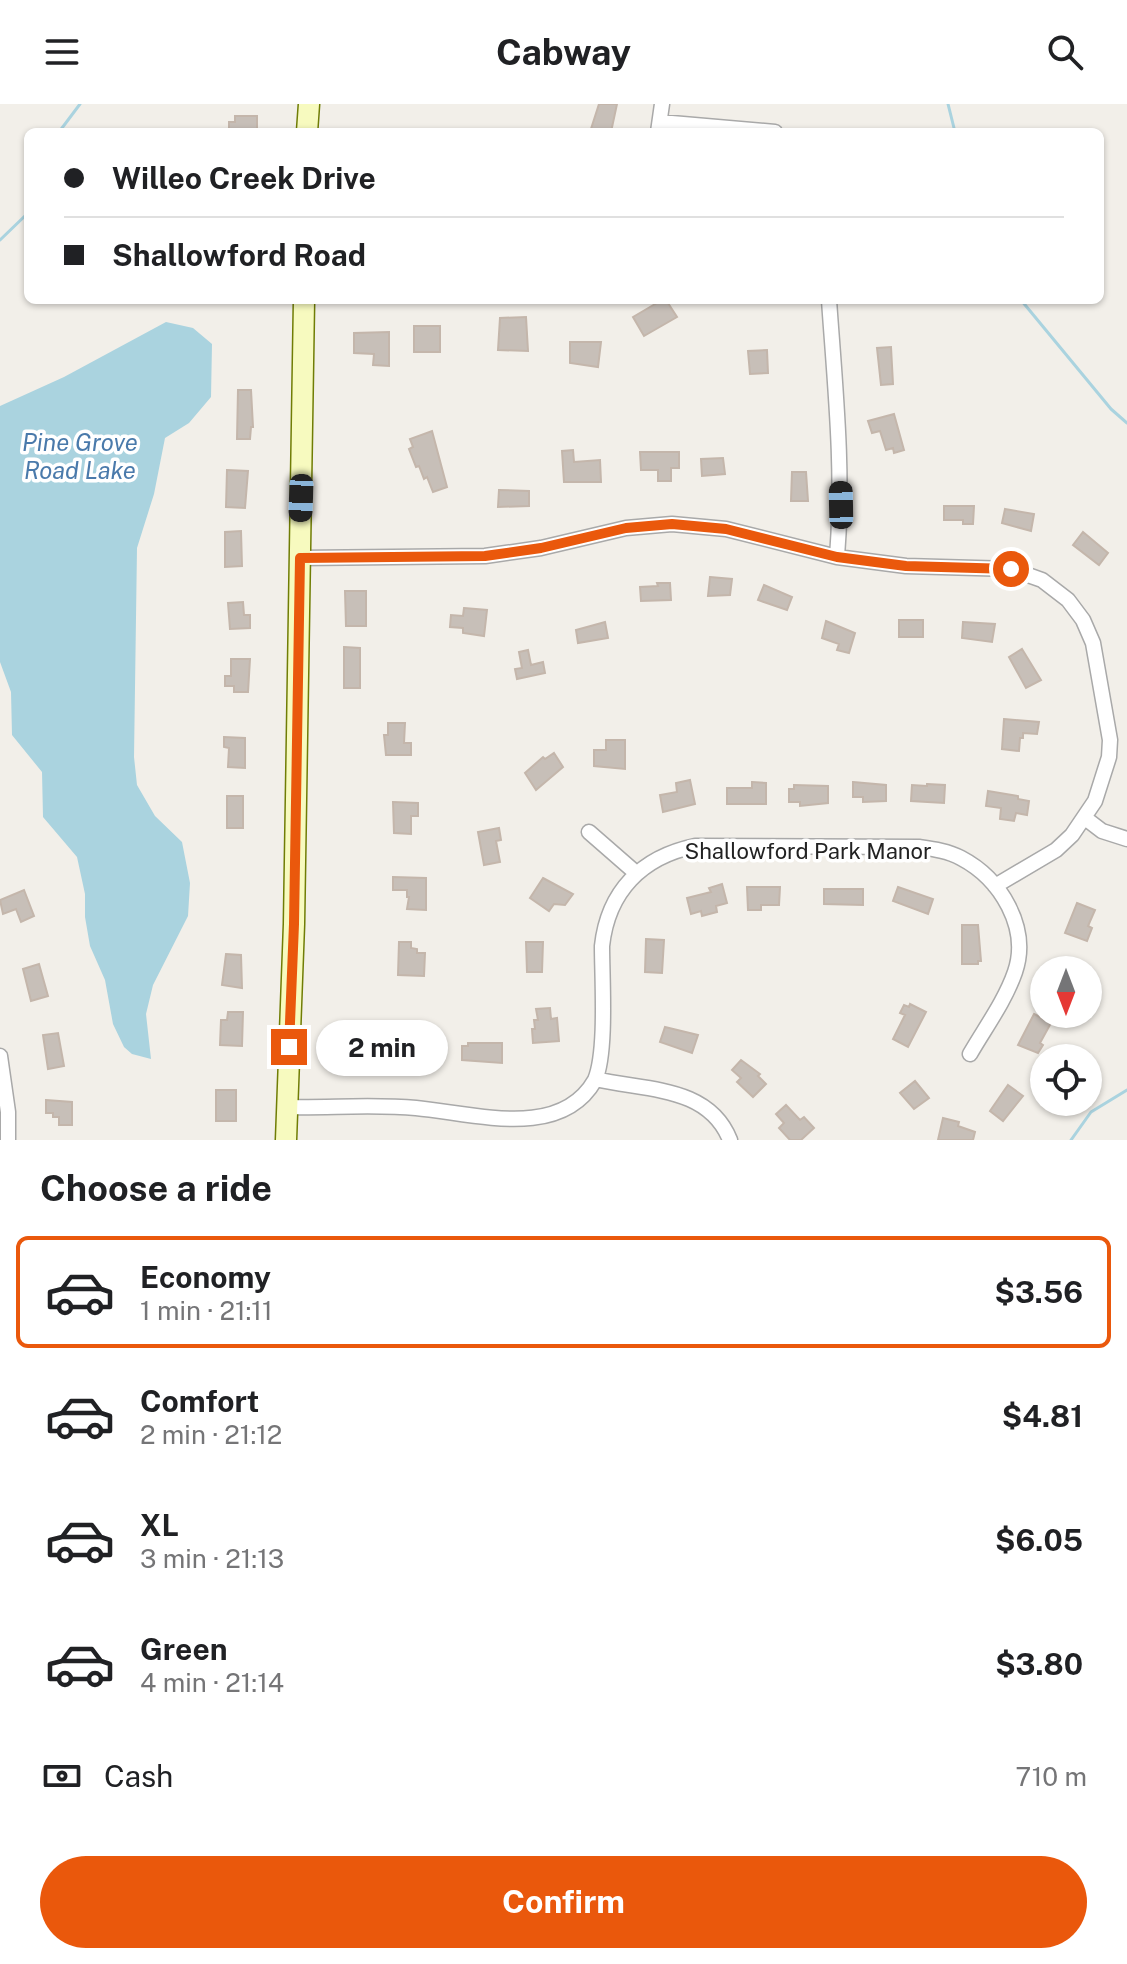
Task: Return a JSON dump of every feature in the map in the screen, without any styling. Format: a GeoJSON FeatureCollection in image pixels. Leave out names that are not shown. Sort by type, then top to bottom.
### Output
{"type":"FeatureCollection","features":[{"type":"Feature","properties":{"kind":"street"},"geometry":{"type":"LineString","coordinates":[[307,128],[309,104]]}},
{"type":"Feature","properties":{"kind":"street"},"geometry":{"type":"LineString","coordinates":[[662,104],[659,127],[682,128]]}},
{"type":"Feature","properties":{"kind":"street"},"geometry":{"type":"LineString","coordinates":[[286,1140],[294,924],[304,304]]}},
{"type":"Feature","properties":{"kind":"street"},"geometry":{"type":"LineString","coordinates":[[829,304],[840,451],[841,505],[837,557]]}},
{"type":"Feature","properties":{"kind":"street"},"geometry":{"type":"LineString","coordinates":[[300,558],[485,556],[541,548],[626,528],[672,524],[726,529],[837,557],[906,566],[1011,569],[1042,580],[1068,600],[1083,620],[1093,643],[1110,740],[1107,771],[1085,818],[1056,850],[995,886]]}},
{"type":"Feature","properties":{"kind":"street"},"geometry":{"type":"LineString","coordinates":[[1085,818],[1102,831],[1127,839]]}},
{"type":"Feature","properties":{"kind":"street"},"geometry":{"type":"LineString","coordinates":[[589,832],[636,873]]}},
{"type":"Feature","properties":{"kind":"street","name":"Shallowford Park Manor"},"geometry":{"type":"LineString","coordinates":[[287,1107],[415,1108],[458,1115],[507,1129],[528,1130],[551,1125],[570,1114],[585,1098],[596,1079],[601,1055],[604,930],[615,900],[636,873],[663,855],[695,846],[919,847],[940,850],[961,858],[979,870],[995,886],[1015,919],[1019,938],[1018,958],[1010,984],[970,1054]]}},
{"type":"Feature","properties":{"kind":"street"},"geometry":{"type":"LineString","coordinates":[[0,1056],[8,1112],[8,1140]]}},
{"type":"Feature","properties":{"kind":"street"},"geometry":{"type":"LineString","coordinates":[[596,1079],[689,1098],[717,1119],[730,1140]]}},
{"type":"Feature","properties":{"kind":"water","name":"Pine Grove Road Lake"},"geometry":{"type":"Polygon","coordinates":[[[166,322],[193,328],[212,344],[211,397],[189,423],[165,438],[154,494],[137,548],[134,757],[137,785],[155,816],[182,842],[190,883],[188,916],[153,985],[146,1014],[151,1059],[132,1054],[124,1047],[113,1024],[105,980],[90,946],[85,894],[77,857],[43,817],[42,772],[12,735],[11,692],[0,662],[0,406],[64,377],[166,322]]]}},
{"type":"Feature","properties":{"kind":"building"},"geometry":{"type":"Polygon","coordinates":[[[599,104],[617,104],[612,128],[591,128],[599,104]]]}},
{"type":"Feature","properties":{"kind":"building"},"geometry":{"type":"Polygon","coordinates":[[[235,116],[257,116],[257,128],[229,128],[229,122],[235,122],[235,116]]]}},
{"type":"Feature","properties":{"kind":"building"},"geometry":{"type":"Polygon","coordinates":[[[655,304],[669,304],[677,317],[644,336],[633,317],[655,304]]]}},
{"type":"Feature","properties":{"kind":"building"},"geometry":{"type":"Polygon","coordinates":[[[526,317],[528,351],[498,350],[500,318],[526,317]]]}},
{"type":"Feature","properties":{"kind":"building"},"geometry":{"type":"Polygon","coordinates":[[[414,326],[440,326],[440,352],[414,352],[414,326]]]}},
{"type":"Feature","properties":{"kind":"building"},"geometry":{"type":"Polygon","coordinates":[[[389,332],[389,366],[373,365],[374,354],[354,353],[354,333],[389,332]]]}},
{"type":"Feature","properties":{"kind":"building"},"geometry":{"type":"Polygon","coordinates":[[[570,342],[601,342],[598,367],[570,363],[570,342]]]}},
{"type":"Feature","properties":{"kind":"building"},"geometry":{"type":"Polygon","coordinates":[[[891,347],[893,384],[881,385],[877,348],[891,347]]]}},
{"type":"Feature","properties":{"kind":"building"},"geometry":{"type":"Polygon","coordinates":[[[767,350],[768,373],[750,374],[748,351],[767,350]]]}},
{"type":"Feature","properties":{"kind":"building"},"geometry":{"type":"Polygon","coordinates":[[[238,390],[251,390],[253,427],[250,439],[237,439],[238,390]]]}},
{"type":"Feature","properties":{"kind":"building"},"geometry":{"type":"Polygon","coordinates":[[[894,414],[904,450],[894,453],[893,448],[886,450],[880,431],[872,433],[868,421],[894,414]]]}},
{"type":"Feature","properties":{"kind":"building"},"geometry":{"type":"Polygon","coordinates":[[[432,431],[447,487],[433,492],[427,477],[424,479],[419,466],[416,467],[409,449],[413,447],[410,439],[432,431]]]}},
{"type":"Feature","properties":{"kind":"building"},"geometry":{"type":"Polygon","coordinates":[[[573,450],[574,462],[600,460],[601,482],[564,482],[562,451],[573,450]]]}},
{"type":"Feature","properties":{"kind":"building"},"geometry":{"type":"Polygon","coordinates":[[[640,452],[679,452],[679,468],[671,468],[671,481],[658,481],[658,470],[641,470],[640,452]]]}},
{"type":"Feature","properties":{"kind":"building"},"geometry":{"type":"Polygon","coordinates":[[[723,458],[725,474],[702,476],[701,459],[723,458]]]}},
{"type":"Feature","properties":{"kind":"building"},"geometry":{"type":"Polygon","coordinates":[[[227,470],[248,471],[245,508],[226,507],[227,470]]]}},
{"type":"Feature","properties":{"kind":"building"},"geometry":{"type":"Polygon","coordinates":[[[792,472],[806,472],[808,501],[791,501],[792,472]]]}},
{"type":"Feature","properties":{"kind":"building"},"geometry":{"type":"Polygon","coordinates":[[[499,490],[529,491],[529,506],[498,507],[499,490]]]}},
{"type":"Feature","properties":{"kind":"building"},"geometry":{"type":"Polygon","coordinates":[[[944,506],[974,506],[973,524],[963,524],[963,520],[944,520],[944,506]]]}},
{"type":"Feature","properties":{"kind":"building"},"geometry":{"type":"Polygon","coordinates":[[[1005,509],[1034,514],[1031,531],[1002,523],[1005,509]]]}},
{"type":"Feature","properties":{"kind":"building"},"geometry":{"type":"Polygon","coordinates":[[[241,531],[242,566],[225,567],[225,532],[241,531]]]}},
{"type":"Feature","properties":{"kind":"building"},"geometry":{"type":"Polygon","coordinates":[[[1083,532],[1108,553],[1099,565],[1073,545],[1083,532]]]}},
{"type":"Feature","properties":{"kind":"building"},"geometry":{"type":"Polygon","coordinates":[[[710,577],[732,579],[730,595],[708,596],[710,577]]]}},
{"type":"Feature","properties":{"kind":"building"},"geometry":{"type":"Polygon","coordinates":[[[657,583],[670,583],[671,600],[641,601],[640,587],[658,586],[657,583]]]}},
{"type":"Feature","properties":{"kind":"building"},"geometry":{"type":"Polygon","coordinates":[[[764,585],[792,597],[787,610],[758,600],[764,585]]]}},
{"type":"Feature","properties":{"kind":"building"},"geometry":{"type":"Polygon","coordinates":[[[345,591],[366,591],[366,626],[346,626],[345,591]]]}},
{"type":"Feature","properties":{"kind":"building"},"geometry":{"type":"Polygon","coordinates":[[[243,602],[244,615],[250,615],[250,628],[230,629],[228,603],[243,602]]]}},
{"type":"Feature","properties":{"kind":"building"},"geometry":{"type":"Polygon","coordinates":[[[464,608],[487,610],[484,636],[463,633],[463,628],[450,627],[451,615],[463,616],[464,608]]]}},
{"type":"Feature","properties":{"kind":"building"},"geometry":{"type":"Polygon","coordinates":[[[899,620],[923,620],[923,637],[899,637],[899,620]]]}},
{"type":"Feature","properties":{"kind":"building"},"geometry":{"type":"Polygon","coordinates":[[[826,621],[855,633],[849,653],[837,650],[839,644],[822,638],[826,621]]]}},
{"type":"Feature","properties":{"kind":"building"},"geometry":{"type":"Polygon","coordinates":[[[605,622],[608,638],[578,643],[576,630],[605,622]]]}},
{"type":"Feature","properties":{"kind":"building"},"geometry":{"type":"Polygon","coordinates":[[[963,622],[995,624],[992,642],[962,638],[963,622]]]}},
{"type":"Feature","properties":{"kind":"building"},"geometry":{"type":"Polygon","coordinates":[[[344,647],[360,648],[360,688],[344,688],[344,647]]]}},
{"type":"Feature","properties":{"kind":"building"},"geometry":{"type":"Polygon","coordinates":[[[1022,649],[1041,680],[1026,688],[1009,657],[1022,649]]]}},
{"type":"Feature","properties":{"kind":"building"},"geometry":{"type":"Polygon","coordinates":[[[528,650],[531,665],[543,662],[545,673],[517,679],[515,669],[522,668],[519,652],[528,650]]]}},
{"type":"Feature","properties":{"kind":"building"},"geometry":{"type":"Polygon","coordinates":[[[231,659],[250,659],[248,692],[234,692],[234,686],[225,686],[225,676],[231,676],[231,659]]]}},
{"type":"Feature","properties":{"kind":"building"},"geometry":{"type":"Polygon","coordinates":[[[1004,719],[1039,722],[1037,734],[1023,733],[1019,751],[1002,749],[1004,719]]]}},
{"type":"Feature","properties":{"kind":"building"},"geometry":{"type":"Polygon","coordinates":[[[388,723],[405,723],[404,743],[411,743],[411,755],[386,755],[384,735],[388,735],[388,723]]]}},
{"type":"Feature","properties":{"kind":"building"},"geometry":{"type":"Polygon","coordinates":[[[224,737],[245,738],[245,768],[228,767],[229,748],[224,747],[224,737]]]}},
{"type":"Feature","properties":{"kind":"building"},"geometry":{"type":"Polygon","coordinates":[[[606,740],[625,740],[625,769],[594,766],[594,750],[606,750],[606,740]]]}},
{"type":"Feature","properties":{"kind":"building"},"geometry":{"type":"Polygon","coordinates":[[[554,753],[563,767],[536,790],[525,773],[543,757],[545,759],[554,753]]]}},
{"type":"Feature","properties":{"kind":"building"},"geometry":{"type":"Polygon","coordinates":[[[690,780],[695,804],[663,812],[660,795],[677,792],[676,783],[690,780]]]}},
{"type":"Feature","properties":{"kind":"building"},"geometry":{"type":"Polygon","coordinates":[[[752,782],[766,783],[766,804],[727,804],[727,788],[752,788],[752,782]]]}},
{"type":"Feature","properties":{"kind":"building"},"geometry":{"type":"Polygon","coordinates":[[[853,782],[886,785],[886,801],[863,802],[863,797],[853,797],[853,782]]]}},
{"type":"Feature","properties":{"kind":"building"},"geometry":{"type":"Polygon","coordinates":[[[794,785],[828,786],[828,803],[800,806],[800,802],[789,802],[789,789],[794,789],[794,785]]]}},
{"type":"Feature","properties":{"kind":"building"},"geometry":{"type":"Polygon","coordinates":[[[912,785],[945,785],[944,803],[911,801],[912,785]]]}},
{"type":"Feature","properties":{"kind":"building"},"geometry":{"type":"Polygon","coordinates":[[[988,791],[1029,801],[1027,815],[1016,813],[1014,821],[1000,819],[1001,808],[986,806],[988,791]]]}},
{"type":"Feature","properties":{"kind":"building"},"geometry":{"type":"Polygon","coordinates":[[[227,796],[243,796],[243,828],[227,828],[227,796]]]}},
{"type":"Feature","properties":{"kind":"building"},"geometry":{"type":"Polygon","coordinates":[[[393,802],[418,803],[418,816],[411,816],[411,834],[394,833],[393,802]]]}},
{"type":"Feature","properties":{"kind":"building"},"geometry":{"type":"Polygon","coordinates":[[[499,828],[501,840],[496,841],[500,862],[484,865],[478,832],[499,828]]]}},
{"type":"Feature","properties":{"kind":"building"},"geometry":{"type":"Polygon","coordinates":[[[393,877],[426,878],[426,910],[407,909],[407,890],[393,890],[393,877]]]}},
{"type":"Feature","properties":{"kind":"building"},"geometry":{"type":"Polygon","coordinates":[[[543,878],[573,894],[565,905],[554,904],[549,911],[530,898],[543,878]]]}},
{"type":"Feature","properties":{"kind":"building"},"geometry":{"type":"Polygon","coordinates":[[[722,884],[727,903],[716,906],[717,912],[702,916],[701,911],[691,914],[687,898],[711,892],[709,888],[722,884]]]}},
{"type":"Feature","properties":{"kind":"building"},"geometry":{"type":"Polygon","coordinates":[[[747,887],[780,887],[779,905],[761,905],[761,910],[748,910],[747,887]]]}},
{"type":"Feature","properties":{"kind":"building"},"geometry":{"type":"Polygon","coordinates":[[[898,887],[933,899],[928,914],[893,901],[898,887]]]}},
{"type":"Feature","properties":{"kind":"building"},"geometry":{"type":"Polygon","coordinates":[[[824,889],[863,889],[863,905],[824,904],[824,889]]]}},
{"type":"Feature","properties":{"kind":"building"},"geometry":{"type":"Polygon","coordinates":[[[24,890],[34,916],[21,922],[16,909],[3,914],[0,900],[24,890]]]}},
{"type":"Feature","properties":{"kind":"building"},"geometry":{"type":"Polygon","coordinates":[[[1077,903],[1095,910],[1088,926],[1092,928],[1087,941],[1065,933],[1077,903]]]}},
{"type":"Feature","properties":{"kind":"building"},"geometry":{"type":"Polygon","coordinates":[[[962,925],[978,925],[981,961],[978,964],[962,964],[962,925]]]}},
{"type":"Feature","properties":{"kind":"building"},"geometry":{"type":"Polygon","coordinates":[[[646,939],[664,940],[662,973],[645,972],[646,939]]]}},
{"type":"Feature","properties":{"kind":"building"},"geometry":{"type":"Polygon","coordinates":[[[399,942],[411,942],[411,948],[417,949],[417,953],[425,953],[424,976],[398,975],[399,942]]]}},
{"type":"Feature","properties":{"kind":"building"},"geometry":{"type":"Polygon","coordinates":[[[526,942],[543,942],[542,972],[527,972],[526,942]]]}},
{"type":"Feature","properties":{"kind":"building"},"geometry":{"type":"Polygon","coordinates":[[[226,954],[241,955],[242,988],[222,985],[226,954]]]}},
{"type":"Feature","properties":{"kind":"building"},"geometry":{"type":"Polygon","coordinates":[[[39,964],[48,996],[31,1001],[23,969],[39,964]]]}},
{"type":"Feature","properties":{"kind":"building"},"geometry":{"type":"Polygon","coordinates":[[[910,1004],[926,1012],[908,1047],[893,1039],[905,1015],[900,1013],[904,1005],[909,1007],[910,1004]]]}},
{"type":"Feature","properties":{"kind":"building"},"geometry":{"type":"Polygon","coordinates":[[[550,1008],[551,1019],[557,1018],[559,1041],[533,1043],[532,1029],[535,1029],[534,1020],[538,1020],[536,1009],[550,1008]]]}},
{"type":"Feature","properties":{"kind":"building"},"geometry":{"type":"Polygon","coordinates":[[[228,1012],[243,1012],[242,1046],[220,1045],[221,1020],[227,1020],[228,1012]]]}},
{"type":"Feature","properties":{"kind":"building"},"geometry":{"type":"Polygon","coordinates":[[[1030,1022],[1030,1028],[1048,1028],[1042,1044],[1030,1044],[1030,1050],[1018,1045],[1030,1022]]]}},
{"type":"Feature","properties":{"kind":"building"},"geometry":{"type":"Polygon","coordinates":[[[401,1024],[422,1028],[416,1055],[384,1049],[387,1036],[394,1038],[395,1033],[399,1034],[401,1024]]]}},
{"type":"Feature","properties":{"kind":"building"},"geometry":{"type":"Polygon","coordinates":[[[665,1027],[698,1035],[692,1053],[660,1042],[665,1027]]]}},
{"type":"Feature","properties":{"kind":"building"},"geometry":{"type":"Polygon","coordinates":[[[58,1033],[64,1066],[48,1069],[43,1035],[58,1033]]]}},
{"type":"Feature","properties":{"kind":"building"},"geometry":{"type":"Polygon","coordinates":[[[468,1043],[502,1043],[502,1063],[462,1060],[462,1046],[468,1046],[468,1043]]]}},
{"type":"Feature","properties":{"kind":"building"},"geometry":{"type":"Polygon","coordinates":[[[741,1060],[760,1074],[758,1076],[766,1084],[753,1097],[737,1082],[741,1078],[732,1070],[741,1060]]]}},
{"type":"Feature","properties":{"kind":"building"},"geometry":{"type":"Polygon","coordinates":[[[915,1081],[929,1098],[914,1109],[900,1093],[915,1081]]]}},
{"type":"Feature","properties":{"kind":"building"},"geometry":{"type":"Polygon","coordinates":[[[1008,1085],[1023,1096],[1003,1121],[990,1111],[1008,1085]]]}},
{"type":"Feature","properties":{"kind":"building"},"geometry":{"type":"Polygon","coordinates":[[[216,1090],[236,1090],[236,1121],[216,1121],[216,1090]]]}},
{"type":"Feature","properties":{"kind":"building"},"geometry":{"type":"Polygon","coordinates":[[[46,1100],[72,1102],[72,1125],[59,1125],[59,1117],[46,1113],[46,1100]]]}},
{"type":"Feature","properties":{"kind":"building"},"geometry":{"type":"Polygon","coordinates":[[[786,1105],[800,1120],[804,1117],[814,1128],[801,1140],[790,1140],[779,1128],[784,1123],[776,1114],[786,1105]]]}},
{"type":"Feature","properties":{"kind":"building"},"geometry":{"type":"Polygon","coordinates":[[[943,1118],[959,1122],[958,1126],[975,1132],[973,1140],[938,1140],[943,1118]]]}},
{"type":"Feature","properties":{"kind":"waterway"},"geometry":{"type":"LineString","coordinates":[[62,128],[80,104]]}},
{"type":"Feature","properties":{"kind":"waterway"},"geometry":{"type":"LineString","coordinates":[[948,104],[954,128]]}},
{"type":"Feature","properties":{"kind":"waterway"},"geometry":{"type":"LineString","coordinates":[[0,240],[24,217]]}},
{"type":"Feature","properties":{"kind":"waterway"},"geometry":{"type":"LineString","coordinates":[[1024,304],[1111,409],[1127,423]]}},
{"type":"Feature","properties":{"kind":"waterway"},"geometry":{"type":"LineString","coordinates":[[1071,1140],[1091,1112],[1127,1090]]}},
{"type":"Feature","properties":{"kind":"route"},"geometry":{"type":"LineString","coordinates":[[289,1047],[300,558],[485,556],[541,548],[626,528],[672,524],[726,529],[837,557],[906,566],[1011,569]]}}]}
